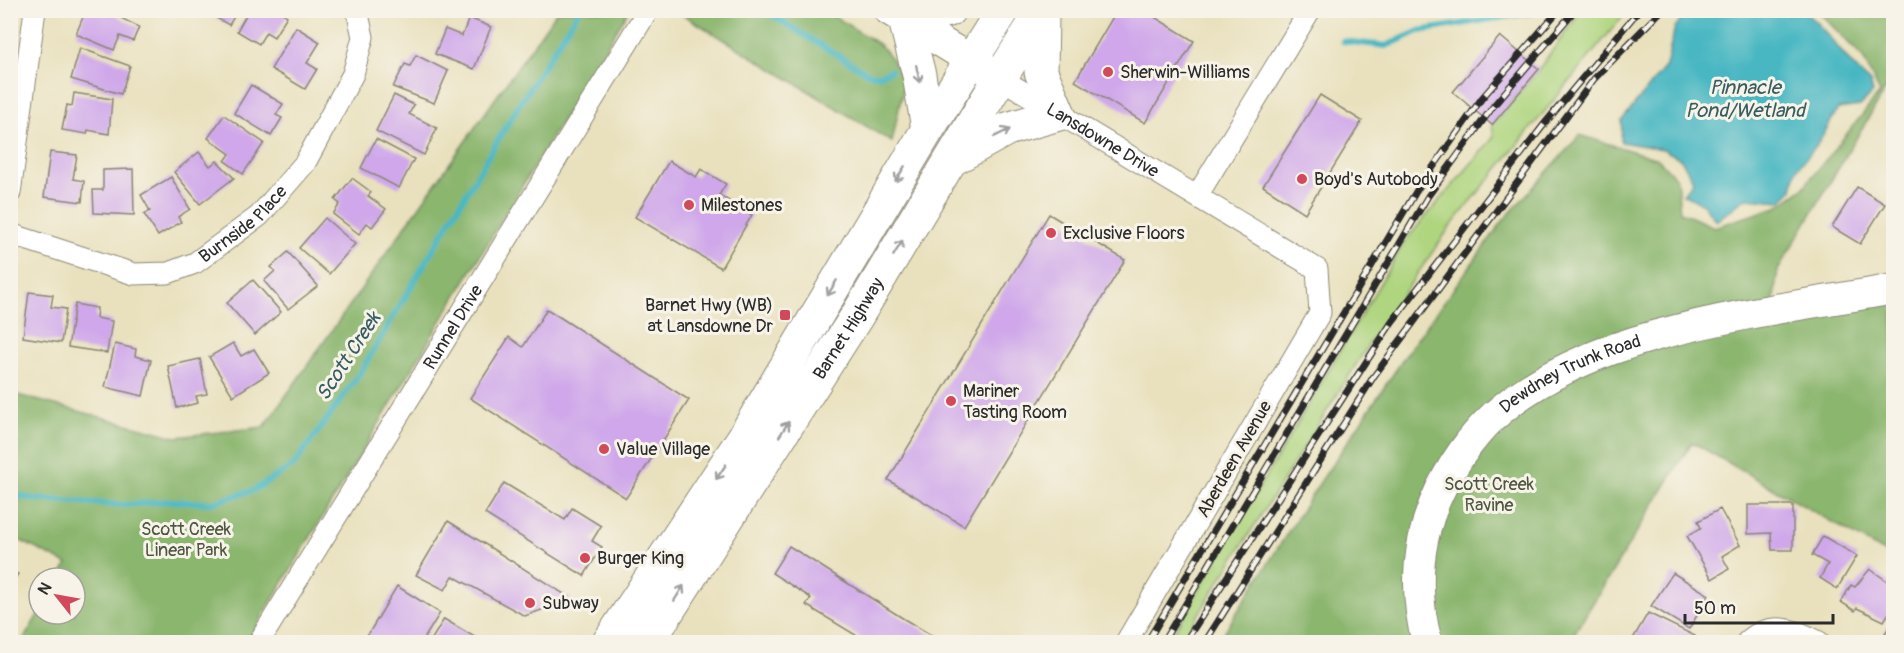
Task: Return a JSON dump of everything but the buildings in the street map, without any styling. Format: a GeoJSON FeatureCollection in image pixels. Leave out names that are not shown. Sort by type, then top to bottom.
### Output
{"type":"FeatureCollection","features":[{"type":"Feature","properties":{"kind":"main road"},"geometry":{"type":"LineString","coordinates":[[928,129],[919,75],[897,15],[949,10]]}},
{"type":"Feature","properties":{"kind":"main road","name":"Barnet Highway"},"geometry":{"type":"LineString","coordinates":[[609,642],[744,437],[928,129],[1003,10]]}},
{"type":"Feature","properties":{"kind":"main road"},"geometry":{"type":"LineString","coordinates":[[950,160],[1007,129],[1059,114],[1041,72],[1043,11]]}},
{"type":"Feature","properties":{"kind":"main road","name":"Barnet Highway"},"geometry":{"type":"LineString","coordinates":[[648,642],[851,325],[1043,11]]}},
{"type":"Feature","properties":{"kind":"main road","name":"Lansdowne Drive"},"geometry":{"type":"LineString","coordinates":[[897,15],[1000,78]]}},
{"type":"Feature","properties":{"kind":"main road","name":"Dewdney Trunk Road"},"geometry":{"type":"LineString","coordinates":[[1427,642],[1420,611],[1418,585],[1421,549],[1435,501],[1462,453],[1492,417],[1516,397],[1589,359],[1650,338],[1709,323],[1893,289]]}},
{"type":"Feature","properties":{"kind":"street"},"geometry":{"type":"LineString","coordinates":[[10,193],[34,10]]}},
{"type":"Feature","properties":{"kind":"street","name":"Burnside Place"},"geometry":{"type":"LineString","coordinates":[[10,234],[134,274],[168,273],[195,263],[259,216],[305,163],[353,74],[363,37],[357,10]]}},
{"type":"Feature","properties":{"kind":"street","name":"Runnel Drive"},"geometry":{"type":"LineString","coordinates":[[259,642],[648,10]]}},
{"type":"Feature","properties":{"kind":"street"},"geometry":{"type":"LineString","coordinates":[[1197,196],[1310,10]]}},
{"type":"Feature","properties":{"kind":"street","name":"Lansdowne Drive"},"geometry":{"type":"LineString","coordinates":[[1000,78],[1317,269]]}},
{"type":"Feature","properties":{"kind":"street","name":"Aberdeen Avenue"},"geometry":{"type":"LineString","coordinates":[[1126,642],[1320,313],[1317,269]]}},
{"type":"Feature","properties":{"kind":"street"},"geometry":{"type":"LineString","coordinates":[[1747,642],[1754,635],[1780,627],[1819,642]]}},
{"type":"Feature","properties":{"kind":"green space","name":"Scott Creek Linear Park"},"geometry":{"type":"Polygon","coordinates":[[[557,11],[628,11],[247,642],[22,642],[31,626],[87,626],[87,566],[66,566],[67,564],[11,536],[10,393],[176,437],[264,427],[557,11]]]}},
{"type":"Feature","properties":{"kind":"green space"},"geometry":{"type":"Polygon","coordinates":[[[677,11],[826,11],[880,45],[893,61],[904,84],[892,142],[677,11]]]}},
{"type":"Feature","properties":{"kind":"green space"},"geometry":{"type":"Polygon","coordinates":[[[1627,11],[1450,227],[1376,333],[1181,642],[1168,642],[1405,241],[1494,137],[1492,125],[1539,69],[1580,12],[1627,11]]]}},
{"type":"Feature","properties":{"kind":"green space","name":"Scott Creek Ravine"},"geometry":{"type":"Polygon","coordinates":[[[1818,11],[1893,11],[1893,57],[1888,85],[1778,270],[1772,311],[1893,297],[1893,557],[1692,442],[1569,642],[1218,642],[1311,496],[1414,343],[1503,221],[1580,135],[1658,159],[1677,179],[1680,212],[1714,227],[1777,207],[1803,188],[1880,93],[1863,58],[1818,11]]]}},
{"type":"Feature","properties":{"kind":"water","name":"Pinnacle Pond/Wetland"},"geometry":{"type":"Polygon","coordinates":[[[1689,11],[1803,11],[1870,82],[1873,93],[1860,106],[1838,109],[1819,142],[1796,170],[1792,190],[1781,201],[1746,198],[1716,221],[1703,204],[1683,194],[1693,181],[1681,159],[1663,149],[1621,142],[1622,120],[1666,66],[1675,27],[1689,11]]]}},
{"type":"Feature","properties":{"kind":"waterway","name":"Scott Creek"},"geometry":{"type":"LineString","coordinates":[[10,494],[34,499],[124,505],[169,501],[212,503],[254,490],[294,465],[360,373],[514,113],[579,10]]}},
{"type":"Feature","properties":{"kind":"waterway","name":"Scott Creek"},"geometry":{"type":"LineString","coordinates":[[763,10],[869,74],[880,75],[891,70]]}},
{"type":"Feature","properties":{"kind":"waterway","name":"Scott Creek"},"geometry":{"type":"LineString","coordinates":[[1343,41],[1386,46],[1419,31],[1548,10]]}},
{"type":"Feature","properties":{"kind":"railway"},"geometry":{"type":"LineString","coordinates":[[1147,642],[1417,190],[1482,98],[1559,10]]}},
{"type":"Feature","properties":{"kind":"railway"},"geometry":{"type":"LineString","coordinates":[[1163,642],[1428,196],[1495,104],[1575,10]]}},
{"type":"Feature","properties":{"kind":"railway"},"geometry":{"type":"LineString","coordinates":[[1185,642],[1392,322],[1546,122],[1639,10]]}},
{"type":"Feature","properties":{"kind":"railway"},"geometry":{"type":"LineString","coordinates":[[1205,642],[1374,376],[1594,79],[1662,10]]}},
{"type":"Feature","properties":{"kind":"place","name":"Sherwin-Williams"},"geometry":{"type":"Point","coordinates":[1108,72]}},
{"type":"Feature","properties":{"kind":"place","name":"Boyd's Autobody"},"geometry":{"type":"Point","coordinates":[1302,179]}},
{"type":"Feature","properties":{"kind":"place","name":"Milestones"},"geometry":{"type":"Point","coordinates":[689,205]}},
{"type":"Feature","properties":{"kind":"place","name":"Exclusive Floors"},"geometry":{"type":"Point","coordinates":[1051,233]}},
{"type":"Feature","properties":{"kind":"place","name":"Barnet Hwy (WB) at Lansdowne Dr"},"geometry":{"type":"Point","coordinates":[785,315]}},
{"type":"Feature","properties":{"kind":"place","name":"Mariner Tasting Room"},"geometry":{"type":"Point","coordinates":[951,401]}},
{"type":"Feature","properties":{"kind":"place","name":"Value Village"},"geometry":{"type":"Point","coordinates":[604,449]}},
{"type":"Feature","properties":{"kind":"place","name":"Burger King"},"geometry":{"type":"Point","coordinates":[585,558]}},
{"type":"Feature","properties":{"kind":"place","name":"Subway"},"geometry":{"type":"Point","coordinates":[530,603]}}]}
